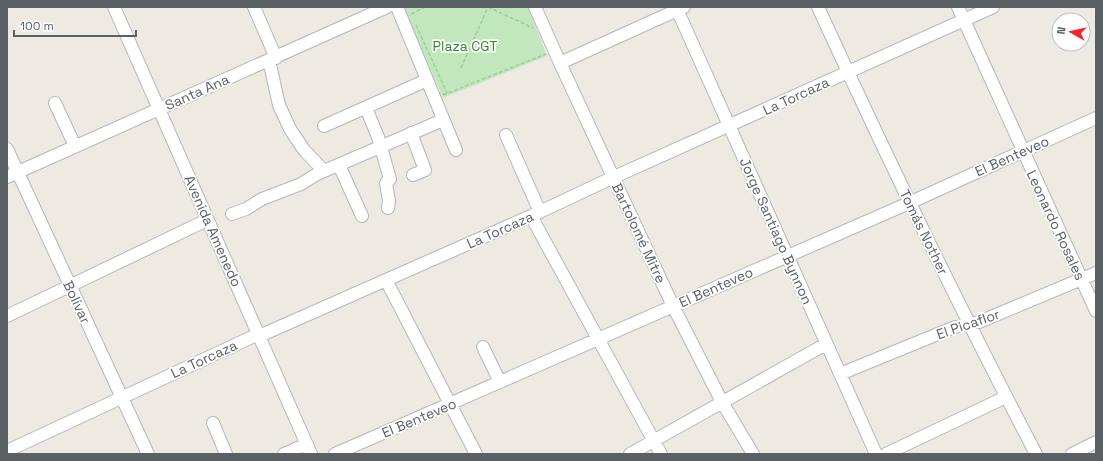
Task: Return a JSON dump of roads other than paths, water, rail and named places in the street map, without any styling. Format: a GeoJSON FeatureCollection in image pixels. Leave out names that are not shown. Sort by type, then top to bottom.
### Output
{"type":"FeatureCollection","features":[{"type":"Feature","properties":{"kind":"street","name":"Avenida Amenedo"},"geometry":{"type":"LineString","coordinates":[[114,7],[309,449]]}},
{"type":"Feature","properties":{"kind":"street"},"geometry":{"type":"LineString","coordinates":[[254,7],[272,59],[272,69],[280,105],[290,129],[304,150],[324,171]]}},
{"type":"Feature","properties":{"kind":"street","name":"Santa Ana"},"geometry":{"type":"LineString","coordinates":[[12,175],[387,7]]}},
{"type":"Feature","properties":{"kind":"street"},"geometry":{"type":"LineString","coordinates":[[396,7],[456,150]]}},
{"type":"Feature","properties":{"kind":"street","name":"Bartolomé Mitre"},"geometry":{"type":"LineString","coordinates":[[535,7],[673,306],[722,402],[753,454]]}},
{"type":"Feature","properties":{"kind":"street","name":"Tomás Nother"},"geometry":{"type":"LineString","coordinates":[[818,7],[909,203],[1036,454]]}},
{"type":"Feature","properties":{"kind":"street","name":"Leonardo Rosales"},"geometry":{"type":"LineString","coordinates":[[958,7],[1096,311]]}},
{"type":"Feature","properties":{"kind":"street","name":"La Torcaza"},"geometry":{"type":"LineString","coordinates":[[7,451],[252,337],[535,214],[993,7]]}},
{"type":"Feature","properties":{"kind":"street"},"geometry":{"type":"LineString","coordinates":[[560,63],[679,8]]}},
{"type":"Feature","properties":{"kind":"street","name":"Jorge Santiago Bynnon"},"geometry":{"type":"LineString","coordinates":[[679,8],[729,126],[876,454]]}},
{"type":"Feature","properties":{"kind":"street"},"geometry":{"type":"LineString","coordinates":[[324,126],[427,80]]}},
{"type":"Feature","properties":{"kind":"street"},"geometry":{"type":"LineString","coordinates":[[55,104],[75,146]]}},
{"type":"Feature","properties":{"kind":"street"},"geometry":{"type":"LineString","coordinates":[[366,108],[381,146],[390,179],[386,183],[389,201],[388,208]]}},
{"type":"Feature","properties":{"kind":"street","name":"El Benteveo"},"geometry":{"type":"LineString","coordinates":[[335,454],[450,405],[597,338],[909,203],[1096,118]]}},
{"type":"Feature","properties":{"kind":"street"},"geometry":{"type":"LineString","coordinates":[[232,214],[246,209],[262,199],[300,184],[324,171],[443,120]]}},
{"type":"Feature","properties":{"kind":"street"},"geometry":{"type":"LineString","coordinates":[[411,133],[425,170],[413,176]]}},
{"type":"Feature","properties":{"kind":"street"},"geometry":{"type":"LineString","coordinates":[[506,135],[535,214],[597,338],[660,454]]}},
{"type":"Feature","properties":{"kind":"street","name":"Bolívar"},"geometry":{"type":"LineString","coordinates":[[7,149],[12,175],[70,287],[148,454]]}},
{"type":"Feature","properties":{"kind":"street"},"geometry":{"type":"LineString","coordinates":[[339,165],[362,216]]}},
{"type":"Feature","properties":{"kind":"street"},"geometry":{"type":"LineString","coordinates":[[7,316],[208,220]]}},
{"type":"Feature","properties":{"kind":"street","name":"El Picaflor"},"geometry":{"type":"LineString","coordinates":[[840,374],[955,327],[978,322],[1096,273]]}},
{"type":"Feature","properties":{"kind":"street"},"geometry":{"type":"LineString","coordinates":[[386,280],[476,454]]}},
{"type":"Feature","properties":{"kind":"street"},"geometry":{"type":"LineString","coordinates":[[630,454],[654,442],[826,344]]}},
{"type":"Feature","properties":{"kind":"street"},"geometry":{"type":"LineString","coordinates":[[483,347],[500,382]]}},
{"type":"Feature","properties":{"kind":"street"},"geometry":{"type":"LineString","coordinates":[[886,454],[1006,397]]}},
{"type":"Feature","properties":{"kind":"street"},"geometry":{"type":"LineString","coordinates":[[213,423],[226,454]]}},
{"type":"Feature","properties":{"kind":"street"},"geometry":{"type":"LineString","coordinates":[[1072,454],[1096,442]]}},
{"type":"Feature","properties":{"kind":"street"},"geometry":{"type":"LineString","coordinates":[[284,454],[309,449]]}},
{"type":"Feature","properties":{"kind":"park label","name":"Plaza CGT"},"geometry":{"type":"Point","coordinates":[465,46]}}]}
